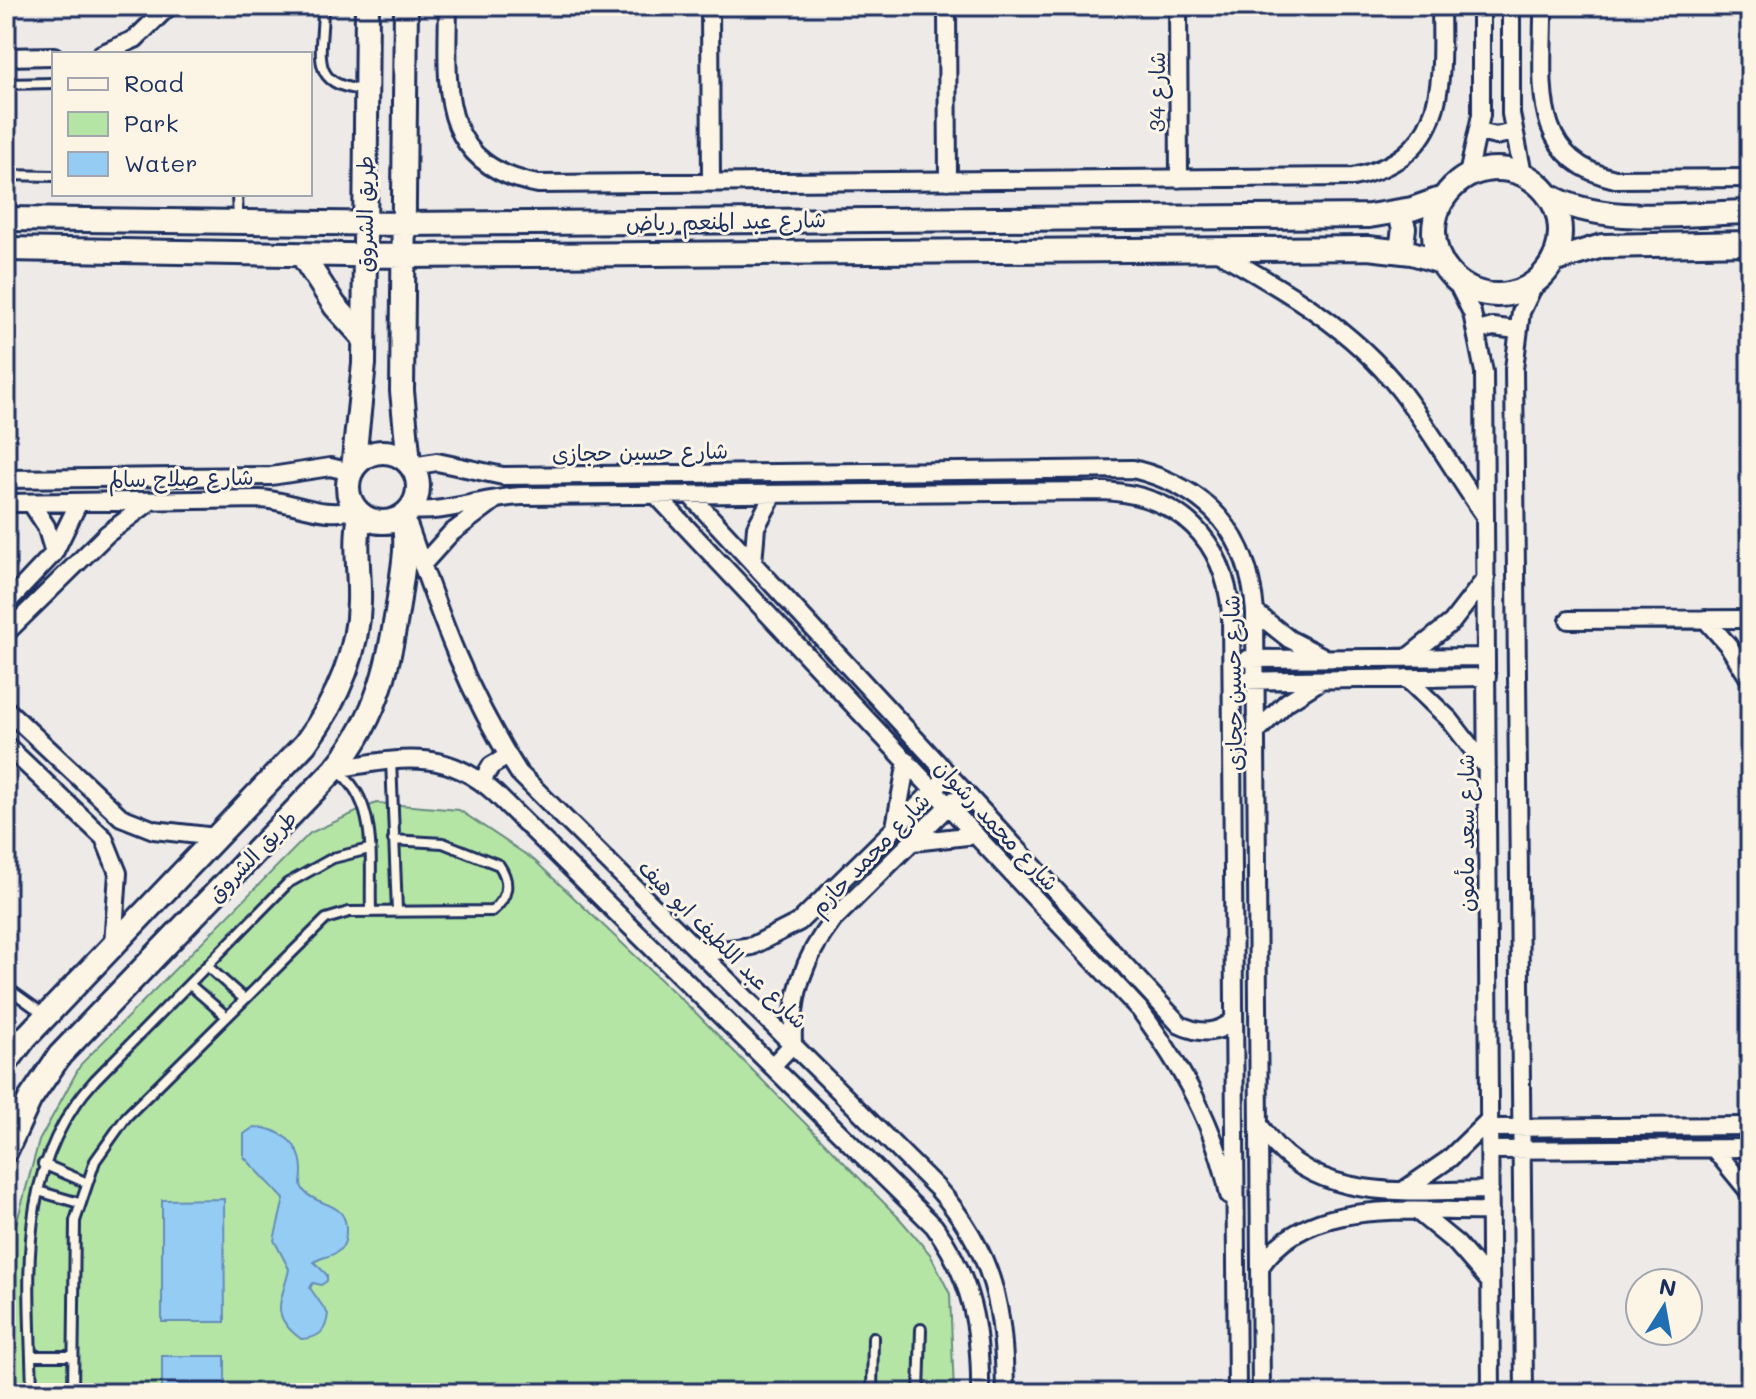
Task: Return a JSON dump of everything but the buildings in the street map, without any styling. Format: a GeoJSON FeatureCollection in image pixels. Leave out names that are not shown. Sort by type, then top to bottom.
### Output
{"type":"FeatureCollection","features":[{"type":"Feature","properties":{"kind":"street"},"geometry":{"type":"LineString","coordinates":[[106,52],[135,39],[169,6]]}},
{"type":"Feature","properties":{"kind":"street","name":"طريق الشروق"},"geometry":{"type":"LineString","coordinates":[[352,471],[362,404],[367,6]]}},
{"type":"Feature","properties":{"kind":"street","name":"طريق الشروق"},"geometry":{"type":"LineString","coordinates":[[406,6],[402,391],[410,464]]}},
{"type":"Feature","properties":{"kind":"street"},"geometry":{"type":"LineString","coordinates":[[448,6],[450,107],[460,134],[485,163],[501,174],[538,184],[1353,177],[1398,160],[1421,137],[1437,109],[1442,77],[1441,6]]}},
{"type":"Feature","properties":{"kind":"street"},"geometry":{"type":"LineString","coordinates":[[710,6],[711,183]]}},
{"type":"Feature","properties":{"kind":"street"},"geometry":{"type":"LineString","coordinates":[[947,6],[948,181]]}},
{"type":"Feature","properties":{"kind":"street","name":"شارع 34"},"geometry":{"type":"LineString","coordinates":[[1178,6],[1179,179]]}},
{"type":"Feature","properties":{"kind":"street"},"geometry":{"type":"LineString","coordinates":[[1468,175],[1479,132],[1481,6]]}},
{"type":"Feature","properties":{"kind":"street"},"geometry":{"type":"LineString","coordinates":[[1511,6],[1513,132],[1523,174]]}},
{"type":"Feature","properties":{"kind":"street"},"geometry":{"type":"LineString","coordinates":[[1543,6],[1544,106],[1551,132],[1566,155],[1597,175],[1615,179],[1750,178]]}},
{"type":"Feature","properties":{"kind":"street"},"geometry":{"type":"LineString","coordinates":[[6,57],[52,56]]}},
{"type":"Feature","properties":{"kind":"street"},"geometry":{"type":"LineString","coordinates":[[1479,132],[1496,136],[1513,132]]}},
{"type":"Feature","properties":{"kind":"street"},"geometry":{"type":"LineString","coordinates":[[1536,281],[1510,294],[1495,295],[1481,293],[1448,271],[1436,250],[1434,223],[1443,198],[1468,175],[1495,168],[1523,174],[1548,195],[1592,213],[1750,212]]}},
{"type":"Feature","properties":{"kind":"street"},"geometry":{"type":"LineString","coordinates":[[1524,1393],[1514,369],[1517,330],[1526,296],[1553,261],[1560,234],[1559,220],[1548,195]]}},
{"type":"Feature","properties":{"kind":"street","name":"شارع عبد المنعم رياض"},"geometry":{"type":"LineString","coordinates":[[6,219],[404,224],[1369,216],[1399,213],[1443,198]]}},
{"type":"Feature","properties":{"kind":"street"},"geometry":{"type":"LineString","coordinates":[[1399,213],[1404,228],[1401,251]]}},
{"type":"Feature","properties":{"kind":"street"},"geometry":{"type":"LineString","coordinates":[[1592,213],[1588,234],[1593,247]]}},
{"type":"Feature","properties":{"kind":"street"},"geometry":{"type":"LineString","coordinates":[[874,219],[875,249]]}},
{"type":"Feature","properties":{"kind":"street"},"geometry":{"type":"LineString","coordinates":[[52,249],[53,220]]}},
{"type":"Feature","properties":{"kind":"street"},"geometry":{"type":"LineString","coordinates":[[1553,261],[1593,247],[1750,243]]}},
{"type":"Feature","properties":{"kind":"street"},"geometry":{"type":"LineString","coordinates":[[1211,248],[1295,295],[1355,342],[1399,388],[1485,516]]}},
{"type":"Feature","properties":{"kind":"street","name":"شارع عبد المنعم رياض"},"geometry":{"type":"LineString","coordinates":[[6,249],[404,256],[1211,248],[1401,251],[1448,271]]}},
{"type":"Feature","properties":{"kind":"street"},"geometry":{"type":"LineString","coordinates":[[302,255],[335,306],[364,338]]}},
{"type":"Feature","properties":{"kind":"street","name":"شارع سعد مأمون"},"geometry":{"type":"LineString","coordinates":[[1448,271],[1478,331],[1484,372],[1491,1393]]}},
{"type":"Feature","properties":{"kind":"street"},"geometry":{"type":"LineString","coordinates":[[1478,331],[1501,326],[1517,330]]}},
{"type":"Feature","properties":{"kind":"street"},"geometry":{"type":"LineString","coordinates":[[379,452],[390,453],[410,464],[419,488],[406,514],[381,523],[358,512],[348,491],[352,471],[359,461],[379,452]]}},
{"type":"Feature","properties":{"kind":"street","name":"شارع حسين حجازى"},"geometry":{"type":"LineString","coordinates":[[410,464],[437,462],[503,476],[1133,469],[1181,486],[1221,518],[1247,562],[1255,612],[1261,1393]]}},
{"type":"Feature","properties":{"kind":"street","name":"شارع صلاح سالم"},"geometry":{"type":"LineString","coordinates":[[6,479],[271,476],[330,467],[352,471]]}},
{"type":"Feature","properties":{"kind":"street"},"geometry":{"type":"LineString","coordinates":[[677,474],[683,494]]}},
{"type":"Feature","properties":{"kind":"street","name":"شارع حسين حجازى"},"geometry":{"type":"LineString","coordinates":[[406,514],[499,497],[1105,491],[1153,499],[1194,526],[1221,566],[1229,589],[1237,1393]]}},
{"type":"Feature","properties":{"kind":"street","name":"شارع محمد رشوان"},"geometry":{"type":"LineString","coordinates":[[683,494],[753,563],[1180,1025],[1203,1032],[1225,1027],[1234,1020]]}},
{"type":"Feature","properties":{"kind":"street"},"geometry":{"type":"LineString","coordinates":[[753,563],[756,527],[774,494]]}},
{"type":"Feature","properties":{"kind":"street","name":"شارع محمد رشوان"},"geometry":{"type":"LineString","coordinates":[[656,495],[1113,980],[1164,1042],[1185,1077],[1212,1138],[1236,1229]]}},
{"type":"Feature","properties":{"kind":"street"},"geometry":{"type":"LineString","coordinates":[[422,565],[465,520],[499,497]]}},
{"type":"Feature","properties":{"kind":"street","name":"شارع صلاح سالم"},"geometry":{"type":"LineString","coordinates":[[6,503],[274,500],[324,513],[358,512]]}},
{"type":"Feature","properties":{"kind":"street"},"geometry":{"type":"LineString","coordinates":[[6,633],[107,534],[151,501]]}},
{"type":"Feature","properties":{"kind":"street"},"geometry":{"type":"LineString","coordinates":[[6,604],[54,553],[79,502]]}},
{"type":"Feature","properties":{"kind":"street"},"geometry":{"type":"LineString","coordinates":[[31,503],[46,526],[54,553]]}},
{"type":"Feature","properties":{"kind":"street","name":"طريق الشروق"},"geometry":{"type":"LineString","coordinates":[[6,1063],[45,1016],[305,744],[338,692],[356,633],[359,602],[358,512]]}},
{"type":"Feature","properties":{"kind":"street","name":"طريق الشروق"},"geometry":{"type":"LineString","coordinates":[[6,1151],[30,1099],[60,1055],[335,769],[368,721],[386,675],[405,549],[406,514]]}},
{"type":"Feature","properties":{"kind":"street","name":"شارع عبد اللطيف ابو هيف"},"geometry":{"type":"LineString","coordinates":[[406,514],[450,645],[519,773],[937,1188],[969,1228],[991,1273],[999,1298],[1005,1393]]}},
{"type":"Feature","properties":{"kind":"street"},"geometry":{"type":"LineString","coordinates":[[1408,657],[1452,622],[1487,577]]}},
{"type":"Feature","properties":{"kind":"street"},"geometry":{"type":"LineString","coordinates":[[1255,612],[1289,639],[1327,658]]}},
{"type":"Feature","properties":{"kind":"street"},"geometry":{"type":"LineString","coordinates":[[1705,619],[1728,645],[1750,680]]}},
{"type":"Feature","properties":{"kind":"street"},"geometry":{"type":"LineString","coordinates":[[1569,620],[1750,619]]}},
{"type":"Feature","properties":{"kind":"street"},"geometry":{"type":"LineString","coordinates":[[1231,659],[1486,657]]}},
{"type":"Feature","properties":{"kind":"street"},"geometry":{"type":"LineString","coordinates":[[1232,681],[1487,677]]}},
{"type":"Feature","properties":{"kind":"street"},"geometry":{"type":"LineString","coordinates":[[1406,678],[1450,720],[1487,768]]}},
{"type":"Feature","properties":{"kind":"street"},"geometry":{"type":"LineString","coordinates":[[1256,732],[1287,702],[1323,679]]}},
{"type":"Feature","properties":{"kind":"street"},"geometry":{"type":"LineString","coordinates":[[6,709],[121,817],[154,830],[216,837]]}},
{"type":"Feature","properties":{"kind":"street"},"geometry":{"type":"LineString","coordinates":[[6,745],[104,838],[118,873],[113,945]]}},
{"type":"Feature","properties":{"kind":"street"},"geometry":{"type":"LineString","coordinates":[[482,781],[491,766],[508,756]]}},
{"type":"Feature","properties":{"kind":"street"},"geometry":{"type":"LineString","coordinates":[[335,769],[391,760],[430,759],[466,771],[482,781],[919,1209],[947,1244],[974,1306],[980,1350],[978,1392]]}},
{"type":"Feature","properties":{"kind":"street"},"geometry":{"type":"LineString","coordinates":[[895,829],[907,761]]}},
{"type":"Feature","properties":{"kind":"street","name":"شارع محمد حازم"},"geometry":{"type":"LineString","coordinates":[[701,953],[752,946],[799,922],[949,775]]}},
{"type":"Feature","properties":{"kind":"street","name":"شارع محمد حازم"},"geometry":{"type":"LineString","coordinates":[[793,1044],[796,991],[817,942],[833,920],[963,791]]}},
{"type":"Feature","properties":{"kind":"street"},"geometry":{"type":"LineString","coordinates":[[911,843],[976,835]]}},
{"type":"Feature","properties":{"kind":"street"},"geometry":{"type":"LineString","coordinates":[[82,978],[110,1003]]}},
{"type":"Feature","properties":{"kind":"street"},"geometry":{"type":"LineString","coordinates":[[773,1065],[793,1044]]}},
{"type":"Feature","properties":{"kind":"street"},"geometry":{"type":"LineString","coordinates":[[1259,1124],[1279,1150],[1319,1176],[1352,1188],[1490,1190]]}},
{"type":"Feature","properties":{"kind":"street"},"geometry":{"type":"LineString","coordinates":[[1402,1191],[1449,1159],[1489,1124],[1521,1128],[1750,1126]]}},
{"type":"Feature","properties":{"kind":"street"},"geometry":{"type":"LineString","coordinates":[[1490,1150],[1750,1148]]}},
{"type":"Feature","properties":{"kind":"street"},"geometry":{"type":"LineString","coordinates":[[1714,1149],[1750,1193]]}},
{"type":"Feature","properties":{"kind":"street"},"geometry":{"type":"LineString","coordinates":[[1236,1283],[1260,1275],[1272,1249],[1311,1223],[1345,1215],[1490,1211]]}},
{"type":"Feature","properties":{"kind":"street"},"geometry":{"type":"LineString","coordinates":[[1418,1212],[1457,1244],[1490,1282]]}},
{"type":"Feature","properties":{"kind":"lane"},"geometry":{"type":"LineString","coordinates":[[323,6],[322,66],[327,79],[337,87],[366,90]]}},
{"type":"Feature","properties":{"kind":"lane"},"geometry":{"type":"LineString","coordinates":[[6,84],[52,83]]}},
{"type":"Feature","properties":{"kind":"lane"},"geometry":{"type":"LineString","coordinates":[[6,175],[52,176]]}},
{"type":"Feature","properties":{"kind":"lane"},"geometry":{"type":"LineString","coordinates":[[237,196],[238,223]]}},
{"type":"Feature","properties":{"kind":"lane"},"geometry":{"type":"LineString","coordinates":[[391,760],[397,911]]}},
{"type":"Feature","properties":{"kind":"lane"},"geometry":{"type":"LineString","coordinates":[[335,769],[352,783],[363,801],[369,849],[371,911]]}},
{"type":"Feature","properties":{"kind":"lane"},"geometry":{"type":"LineString","coordinates":[[73,1393],[75,1221],[85,1182],[115,1130],[320,923],[337,914],[371,911],[492,911],[503,900],[507,886],[499,865],[432,841],[393,840]]}},
{"type":"Feature","properties":{"kind":"lane"},"geometry":{"type":"LineString","coordinates":[[32,1393],[30,1267],[43,1164],[57,1130],[80,1097],[302,873],[333,858],[369,849]]}},
{"type":"Feature","properties":{"kind":"lane"},"geometry":{"type":"LineString","coordinates":[[207,966],[243,998]]}},
{"type":"Feature","properties":{"kind":"lane"},"geometry":{"type":"LineString","coordinates":[[189,984],[226,1016]]}},
{"type":"Feature","properties":{"kind":"lane"},"geometry":{"type":"LineString","coordinates":[[6,987],[45,1016]]}},
{"type":"Feature","properties":{"kind":"lane"},"geometry":{"type":"LineString","coordinates":[[43,1164],[85,1182]]}},
{"type":"Feature","properties":{"kind":"lane"},"geometry":{"type":"LineString","coordinates":[[38,1191],[79,1203]]}},
{"type":"Feature","properties":{"kind":"lane"},"geometry":{"type":"LineString","coordinates":[[919,1393],[921,1329]]}},
{"type":"Feature","properties":{"kind":"lane"},"geometry":{"type":"LineString","coordinates":[[872,1393],[873,1337]]}},
{"type":"Feature","properties":{"kind":"lane"},"geometry":{"type":"LineString","coordinates":[[31,1356],[73,1356]]}},
{"type":"Feature","properties":{"kind":"green space"},"geometry":{"type":"Polygon","coordinates":[[[376,803],[459,810],[534,860],[697,1014],[900,1219],[930,1254],[950,1294],[954,1393],[15,1393],[13,1236],[39,1141],[81,1064],[310,833],[376,803]]]}},
{"type":"Feature","properties":{"kind":"water"},"geometry":{"type":"Polygon","coordinates":[[[254,1127],[281,1134],[294,1146],[301,1163],[304,1191],[337,1209],[345,1221],[346,1237],[342,1248],[314,1262],[327,1275],[327,1281],[321,1285],[313,1283],[310,1288],[328,1314],[323,1330],[313,1337],[301,1339],[290,1330],[281,1314],[281,1298],[289,1269],[274,1240],[284,1199],[244,1157],[244,1134],[254,1127]]]}},
{"type":"Feature","properties":{"kind":"water"},"geometry":{"type":"Polygon","coordinates":[[[224,1199],[225,1322],[162,1322],[162,1200],[224,1199]]]}},
{"type":"Feature","properties":{"kind":"water"},"geometry":{"type":"Polygon","coordinates":[[[162,1356],[225,1356],[225,1393],[162,1393],[162,1356]]]}}]}
